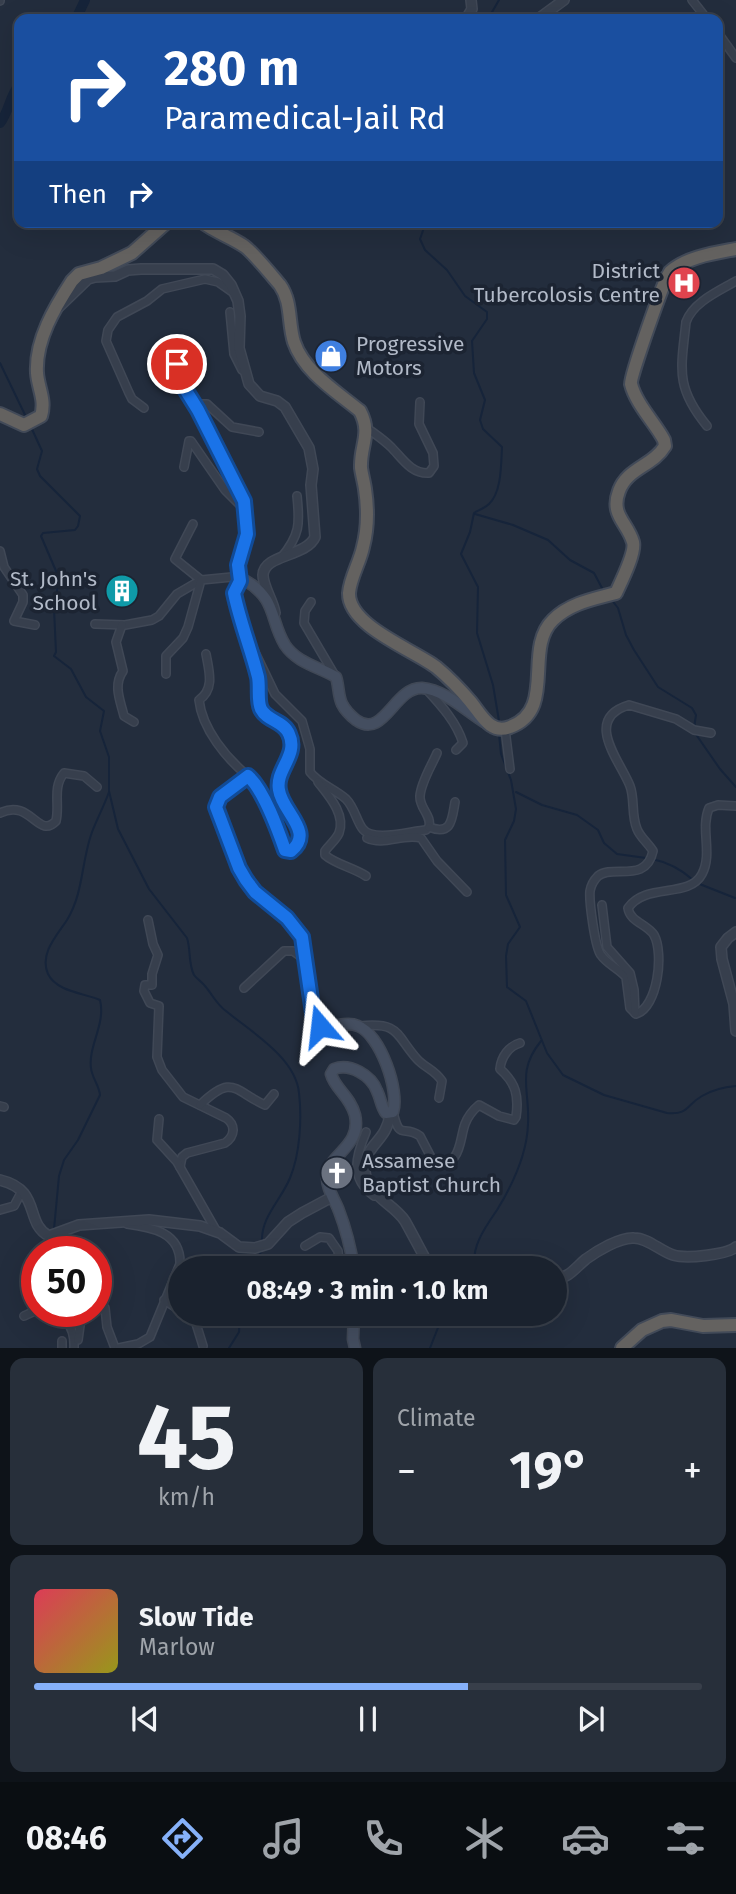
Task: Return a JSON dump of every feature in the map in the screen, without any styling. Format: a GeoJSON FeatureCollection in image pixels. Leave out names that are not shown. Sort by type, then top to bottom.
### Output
{"type":"FeatureCollection","features":[{"type":"Feature","properties":{"kind":"highway"},"geometry":{"type":"LineString","coordinates":[[0,414],[24,425],[41,416],[44,407],[37,374],[38,356],[42,337],[63,295],[79,274],[101,268],[132,253],[160,228]]}},
{"type":"Feature","properties":{"kind":"highway"},"geometry":{"type":"LineString","coordinates":[[211,228],[246,247],[280,286],[288,298],[294,343],[300,356],[316,374],[360,411],[367,428],[361,465],[368,525],[363,550],[351,584],[350,599],[361,618],[374,629],[435,666],[450,679],[489,725],[497,729],[505,729],[521,722],[534,704],[539,673],[539,644],[552,620],[582,602],[616,593],[634,553],[634,543],[618,517],[616,506],[618,493],[626,478],[665,446],[631,382],[632,371],[642,350],[665,279],[679,266],[736,249]]}},
{"type":"Feature","properties":{"kind":"highway"},"geometry":{"type":"LineString","coordinates":[[622,1348],[642,1330],[662,1321],[703,1326],[736,1325]]}},
{"type":"Feature","properties":{"kind":"main road"},"geometry":{"type":"LineString","coordinates":[[351,1256],[327,1178],[328,1172],[353,1137],[356,1127],[350,1100],[332,1077],[334,1069],[350,1068],[359,1072],[376,1088],[382,1109],[391,1113],[394,1093],[383,1058],[367,1030],[346,1024],[328,1027],[316,1023],[302,937],[287,918],[255,892],[239,868],[216,807],[220,797],[248,776],[256,785],[276,825],[285,850],[291,851],[301,840],[300,830],[285,808],[278,789],[292,744],[284,726],[260,707],[258,680],[234,593],[240,581],[250,583],[262,593],[275,614],[286,646],[296,657],[336,677],[341,702],[354,718],[372,725],[382,720],[400,697],[410,690],[427,689],[445,696],[489,725]]}},
{"type":"Feature","properties":{"kind":"main road"},"geometry":{"type":"LineString","coordinates":[[353,1326],[355,1348]]}},
{"type":"Feature","properties":{"kind":"street"},"geometry":{"type":"LineString","coordinates":[[545,14],[564,0]]}},
{"type":"Feature","properties":{"kind":"street"},"geometry":{"type":"LineString","coordinates":[[692,0],[704,14]]}},
{"type":"Feature","properties":{"kind":"street"},"geometry":{"type":"LineString","coordinates":[[723,40],[736,58]]}},
{"type":"Feature","properties":{"kind":"street"},"geometry":{"type":"LineString","coordinates":[[57,309],[88,279],[141,269],[213,269],[223,275],[236,295],[240,316],[239,348],[244,374]]}},
{"type":"Feature","properties":{"kind":"street"},"geometry":{"type":"LineString","coordinates":[[144,408],[132,399],[106,341],[108,330],[117,317],[147,301],[162,289],[205,279],[218,282],[236,295]]}},
{"type":"Feature","properties":{"kind":"street"},"geometry":{"type":"LineString","coordinates":[[707,426],[687,398],[681,365],[685,322],[702,302],[736,281]]}},
{"type":"Feature","properties":{"kind":"street"},"geometry":{"type":"LineString","coordinates":[[230,312],[234,354],[252,390],[285,407],[312,456],[311,493],[315,537],[307,547],[271,562],[263,573],[275,614]]}},
{"type":"Feature","properties":{"kind":"street"},"geometry":{"type":"LineString","coordinates":[[174,347],[180,381],[240,489],[247,534],[238,565],[240,581]]}},
{"type":"Feature","properties":{"kind":"street"},"geometry":{"type":"LineString","coordinates":[[367,428],[392,448],[408,466],[429,473],[434,467],[433,453],[419,424],[420,402]]}},
{"type":"Feature","properties":{"kind":"street"},"geometry":{"type":"LineString","coordinates":[[198,410],[202,404],[207,404],[232,427],[259,432]]}},
{"type":"Feature","properties":{"kind":"street"},"geometry":{"type":"LineString","coordinates":[[184,467],[191,441],[225,490],[245,511]]}},
{"type":"Feature","properties":{"kind":"street"},"geometry":{"type":"LineString","coordinates":[[281,558],[297,536],[297,496]]}},
{"type":"Feature","properties":{"kind":"street"},"geometry":{"type":"LineString","coordinates":[[193,524],[176,559],[201,580]]}},
{"type":"Feature","properties":{"kind":"street"},"geometry":{"type":"LineString","coordinates":[[0,551],[4,568],[23,595],[14,621],[35,625]]}},
{"type":"Feature","properties":{"kind":"street"},"geometry":{"type":"LineString","coordinates":[[95,624],[122,625],[152,620],[159,616],[177,594],[201,580],[232,577],[240,581]]}},
{"type":"Feature","properties":{"kind":"street"},"geometry":{"type":"LineString","coordinates":[[166,674],[166,656],[183,638],[201,580]]}},
{"type":"Feature","properties":{"kind":"street"},"geometry":{"type":"LineString","coordinates":[[311,603],[305,611],[304,623],[336,677]]}},
{"type":"Feature","properties":{"kind":"street"},"geometry":{"type":"LineString","coordinates":[[122,625],[116,637],[123,671],[117,680],[117,693],[124,716],[134,722]]}},
{"type":"Feature","properties":{"kind":"street"},"geometry":{"type":"LineString","coordinates":[[245,635],[262,664],[275,695],[302,721],[308,738],[313,776],[332,800],[338,814],[339,833],[326,848],[325,855],[366,876]]}},
{"type":"Feature","properties":{"kind":"street"},"geometry":{"type":"LineString","coordinates":[[206,654],[210,677],[206,693],[199,700],[202,717],[225,755],[248,776]]}},
{"type":"Feature","properties":{"kind":"street"},"geometry":{"type":"LineString","coordinates":[[427,689],[443,707],[459,733],[463,743],[456,750]]}},
{"type":"Feature","properties":{"kind":"street"},"geometry":{"type":"LineString","coordinates":[[635,1014],[630,1007],[626,977],[599,953],[590,905],[590,891],[597,877],[603,873],[626,873],[639,869],[652,857],[653,851],[638,831],[633,813],[632,793],[608,744],[607,725],[617,710],[629,705],[676,719],[694,730],[711,733]]}},
{"type":"Feature","properties":{"kind":"street"},"geometry":{"type":"LineString","coordinates":[[505,729],[510,769]]}},
{"type":"Feature","properties":{"kind":"street"},"geometry":{"type":"LineString","coordinates":[[364,831],[376,836],[426,830],[429,827],[430,819],[423,809],[420,794],[437,753]]}},
{"type":"Feature","properties":{"kind":"street"},"geometry":{"type":"LineString","coordinates":[[0,813],[15,808],[31,815],[43,827],[48,827],[56,821],[56,787],[64,774],[84,776],[97,787]]}},
{"type":"Feature","properties":{"kind":"street"},"geometry":{"type":"LineString","coordinates":[[313,776],[348,802],[366,837],[377,841],[408,836],[421,838],[437,861],[467,892]]}},
{"type":"Feature","properties":{"kind":"street"},"geometry":{"type":"LineString","coordinates":[[429,827],[440,830],[448,827],[452,822],[456,802]]}},
{"type":"Feature","properties":{"kind":"street"},"geometry":{"type":"LineString","coordinates":[[635,1014],[644,1010],[653,994],[658,976],[658,956],[653,933],[632,916],[628,908],[640,897],[665,889],[682,888],[699,878],[705,863],[706,816],[709,808],[718,805],[736,806]]}},
{"type":"Feature","properties":{"kind":"street"},"geometry":{"type":"LineString","coordinates":[[602,905],[607,947],[630,973],[635,1014]]}},
{"type":"Feature","properties":{"kind":"street"},"geometry":{"type":"LineString","coordinates":[[148,920],[158,959],[152,974],[152,985],[145,985],[144,988],[150,1003],[159,1006],[158,1063],[179,1094],[230,1121],[233,1134],[225,1143],[187,1153],[182,1157],[180,1167]]}},
{"type":"Feature","properties":{"kind":"street"},"geometry":{"type":"LineString","coordinates":[[736,932],[721,947],[734,1004],[736,1031]]}},
{"type":"Feature","properties":{"kind":"street"},"geometry":{"type":"LineString","coordinates":[[244,988],[284,951],[293,951],[304,959]]}},
{"type":"Feature","properties":{"kind":"street"},"geometry":{"type":"LineString","coordinates":[[360,1026],[393,1029],[419,1061],[438,1075],[442,1087],[439,1098]]}},
{"type":"Feature","properties":{"kind":"street"},"geometry":{"type":"LineString","coordinates":[[391,1113],[398,1129],[420,1136],[433,1161],[443,1162],[452,1158],[461,1148],[468,1118],[479,1105],[509,1119],[514,1120],[516,1117],[515,1087],[500,1069],[500,1065],[509,1048],[520,1043]]}},
{"type":"Feature","properties":{"kind":"street"},"geometry":{"type":"LineString","coordinates":[[200,1105],[213,1093],[226,1088],[240,1089],[265,1105],[274,1094]]}},
{"type":"Feature","properties":{"kind":"street"},"geometry":{"type":"LineString","coordinates":[[382,1200],[372,1189],[365,1168],[371,1148],[387,1130],[391,1113]]}},
{"type":"Feature","properties":{"kind":"street"},"geometry":{"type":"LineString","coordinates":[[159,1119],[157,1140],[180,1167],[217,1232]]}},
{"type":"Feature","properties":{"kind":"street"},"geometry":{"type":"LineString","coordinates":[[366,1132],[358,1155],[356,1173],[363,1186],[403,1218],[424,1256]]}},
{"type":"Feature","properties":{"kind":"street"},"geometry":{"type":"LineString","coordinates":[[0,1180],[27,1195],[39,1226],[50,1236],[79,1225],[149,1220],[200,1226],[217,1232],[245,1249],[268,1244],[288,1222],[332,1197]]}},
{"type":"Feature","properties":{"kind":"street"},"geometry":{"type":"LineString","coordinates":[[0,1210],[14,1206],[22,1191]]}},
{"type":"Feature","properties":{"kind":"street"},"geometry":{"type":"LineString","coordinates":[[107,1327],[117,1348],[138,1344],[150,1336],[180,1264],[172,1239],[160,1230],[120,1223]]}},
{"type":"Feature","properties":{"kind":"street"},"geometry":{"type":"LineString","coordinates":[[304,1246],[320,1237],[329,1238],[339,1256]]}},
{"type":"Feature","properties":{"kind":"street"},"geometry":{"type":"LineString","coordinates":[[567,1276],[597,1252],[631,1237],[678,1256],[718,1255],[736,1247]]}},
{"type":"Feature","properties":{"kind":"street"},"geometry":{"type":"LineString","coordinates":[[164,1300],[168,1302]]}},
{"type":"Feature","properties":{"kind":"street"},"geometry":{"type":"LineString","coordinates":[[197,1326],[203,1346]]}},
{"type":"Feature","properties":{"kind":"street"},"geometry":{"type":"LineString","coordinates":[[71,1327],[76,1348]]}},
{"type":"Feature","properties":{"kind":"street"},"geometry":{"type":"LineString","coordinates":[[76,1348],[79,1327]]}},
{"type":"Feature","properties":{"kind":"waterway"},"geometry":{"type":"LineString","coordinates":[[78,14],[85,0]]}},
{"type":"Feature","properties":{"kind":"waterway"},"geometry":{"type":"LineString","coordinates":[[491,14],[499,0]]}},
{"type":"Feature","properties":{"kind":"waterway"},"geometry":{"type":"LineString","coordinates":[[0,123],[14,94]]}},
{"type":"Feature","properties":{"kind":"waterway"},"geometry":{"type":"LineString","coordinates":[[424,228],[420,239],[425,250],[447,270],[465,296],[487,312],[487,319],[472,341],[474,373],[485,400],[480,420],[483,429],[502,447],[501,469],[499,485],[493,499],[474,513],[461,554],[478,587],[477,633],[493,685],[499,721]]}},
{"type":"Feature","properties":{"kind":"waterway"},"geometry":{"type":"LineString","coordinates":[[0,363],[27,419]]}},
{"type":"Feature","properties":{"kind":"waterway"},"geometry":{"type":"LineString","coordinates":[[31,427],[42,451],[37,469],[40,476],[80,516],[75,530],[43,533],[41,536],[59,578],[54,609],[54,656],[71,669],[86,697],[104,711],[100,731],[109,757],[109,791],[118,829],[149,889],[187,938],[194,975],[223,1009],[281,1057],[296,1080],[300,1114],[296,1158],[290,1178],[268,1216],[262,1241]]}},
{"type":"Feature","properties":{"kind":"waterway"},"geometry":{"type":"LineString","coordinates":[[475,514],[513,525],[548,540],[570,560],[594,573],[602,588]]}},
{"type":"Feature","properties":{"kind":"waterway"},"geometry":{"type":"LineString","coordinates":[[611,599],[618,608],[626,635],[634,650],[658,687],[692,708],[696,715],[694,728]]}},
{"type":"Feature","properties":{"kind":"waterway"},"geometry":{"type":"LineString","coordinates":[[695,733],[736,787]]}},
{"type":"Feature","properties":{"kind":"waterway"},"geometry":{"type":"LineString","coordinates":[[499,734],[501,754],[511,780],[516,809],[514,821],[505,840],[506,895],[520,927],[508,944],[507,987],[526,1001],[547,1053],[563,1075],[604,1095],[667,1113],[680,1112],[706,1094],[736,1086]]}},
{"type":"Feature","properties":{"kind":"waterway"},"geometry":{"type":"LineString","coordinates":[[54,1229],[59,1176],[64,1160],[78,1140],[100,1095],[91,1060],[101,1009],[100,1000],[64,988],[52,980],[48,974],[46,959],[50,945],[77,899],[88,843],[109,792]]}},
{"type":"Feature","properties":{"kind":"waterway"},"geometry":{"type":"LineString","coordinates":[[516,792],[542,805],[577,815],[598,830],[604,843],[617,854],[646,858]]}},
{"type":"Feature","properties":{"kind":"waterway"},"geometry":{"type":"LineString","coordinates":[[652,859],[674,867],[693,880]]}},
{"type":"Feature","properties":{"kind":"waterway"},"geometry":{"type":"LineString","coordinates":[[697,883],[735,898]]}},
{"type":"Feature","properties":{"kind":"waterway"},"geometry":{"type":"LineString","coordinates":[[475,1256],[480,1238],[508,1190],[522,1158],[528,1124],[526,1072],[533,1052],[541,1041]]}},
{"type":"Feature","properties":{"kind":"waterway"},"geometry":{"type":"LineString","coordinates":[[260,1256],[261,1250]]}},
{"type":"Feature","properties":{"kind":"waterway"},"geometry":{"type":"LineString","coordinates":[[229,1348],[239,1332],[239,1326]]}},
{"type":"Feature","properties":{"kind":"waterway"},"geometry":{"type":"LineString","coordinates":[[430,1348],[439,1326]]}},
{"type":"Feature","properties":{"kind":"place","name":"District Tubercolosis Centre"},"geometry":{"type":"Point","coordinates":[684,283]}},
{"type":"Feature","properties":{"kind":"place","name":"Progressive Motors"},"geometry":{"type":"Point","coordinates":[331,356]}},
{"type":"Feature","properties":{"kind":"place","name":"St. John's School"},"geometry":{"type":"Point","coordinates":[122,591]}},
{"type":"Feature","properties":{"kind":"place","name":"Assamese Baptist Church"},"geometry":{"type":"Point","coordinates":[337,1173]}},
{"type":"Feature","properties":{"kind":"route"},"geometry":{"type":"LineString","coordinates":[[177,364],[180,381],[198,410],[244,501],[247,534],[238,565],[240,581],[234,593],[251,660],[257,673],[260,707],[273,720],[284,726],[292,744],[278,789],[285,808],[297,823],[301,840],[291,851],[285,850],[256,785],[248,776],[220,797],[216,807],[246,880],[255,892],[287,918],[302,937],[314,1020],[320,1026]]}}]}
